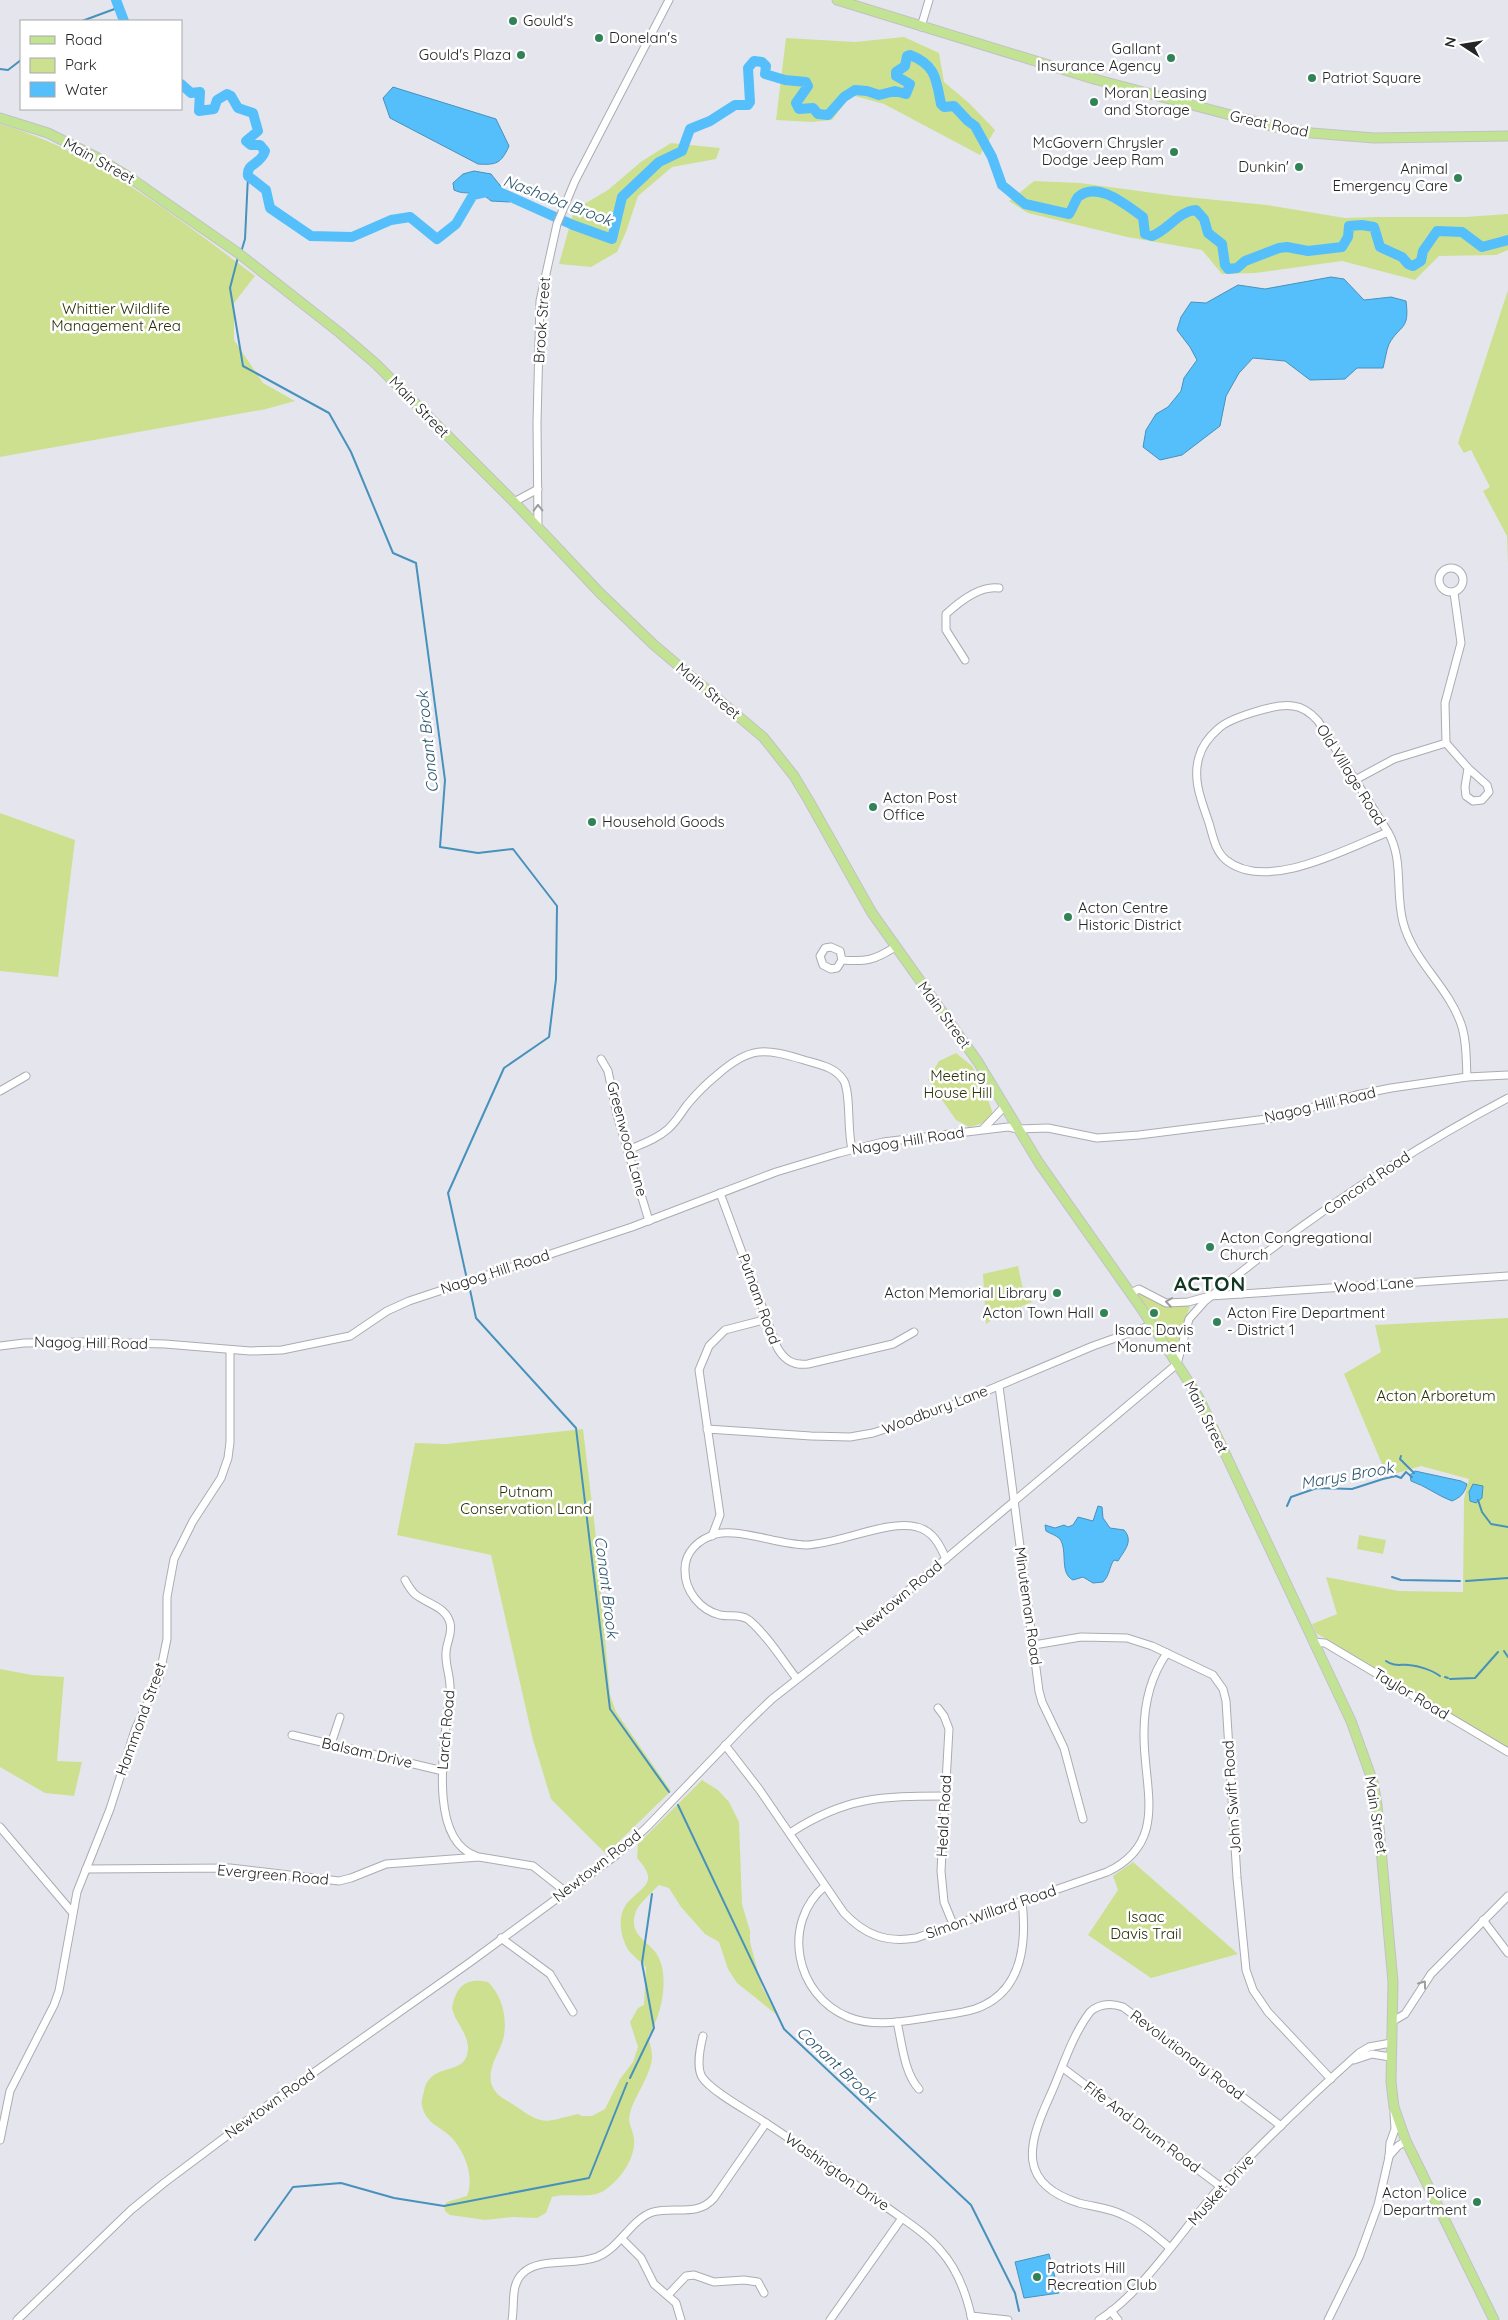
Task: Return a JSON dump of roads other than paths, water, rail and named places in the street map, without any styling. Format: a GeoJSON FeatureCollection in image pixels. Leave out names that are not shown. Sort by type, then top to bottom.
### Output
{"type":"FeatureCollection","features":[{"type":"Feature","properties":{"kind":"main road","name":"Great Road"},"geometry":{"type":"LineString","coordinates":[[837,0],[1120,86],[1276,127],[1312,133],[1367,138],[1508,136]]}},
{"type":"Feature","properties":{"kind":"main road","name":"Main Street"},"geometry":{"type":"LineString","coordinates":[[0,118],[48,134],[96,157],[129,177],[238,253],[376,364],[514,502],[600,593],[654,645],[763,737],[794,776],[872,913],[978,1062],[1039,1163],[1131,1293],[1199,1398],[1351,1721],[1373,1782],[1390,1930],[1393,1982],[1390,2082],[1394,2107],[1404,2137],[1494,2320]]}},
{"type":"Feature","properties":{"kind":"street","name":"Brook Street"},"geometry":{"type":"LineString","coordinates":[[538,528],[540,301],[557,224],[561,212],[669,0]]}},
{"type":"Feature","properties":{"kind":"street"},"geometry":{"type":"LineString","coordinates":[[921,27],[929,0]]}},
{"type":"Feature","properties":{"kind":"street"},"geometry":{"type":"LineString","coordinates":[[514,502],[538,489]]}},
{"type":"Feature","properties":{"kind":"street"},"geometry":{"type":"LineString","coordinates":[[965,660],[946,630],[944,622],[946,614],[982,589],[990,586],[1000,588]]}},
{"type":"Feature","properties":{"kind":"street"},"geometry":{"type":"LineString","coordinates":[[1454,593],[1461,643],[1445,703],[1446,744],[1488,786],[1487,796],[1480,801],[1470,800],[1466,795],[1468,768]]}},
{"type":"Feature","properties":{"kind":"street","name":"Old Village Road"},"geometry":{"type":"LineString","coordinates":[[1388,832],[1295,868],[1269,872],[1238,867],[1225,860],[1216,846],[1196,777],[1199,758],[1206,743],[1219,727],[1234,720],[1282,705],[1294,706],[1311,713],[1388,832],[1397,860],[1400,911],[1405,929],[1414,949],[1451,1002],[1458,1016],[1464,1034],[1467,1078]]}},
{"type":"Feature","properties":{"kind":"street"},"geometry":{"type":"LineString","coordinates":[[1355,780],[1394,759],[1446,744]]}},
{"type":"Feature","properties":{"kind":"street"},"geometry":{"type":"LineString","coordinates":[[842,960],[863,962],[878,957],[895,947]]}},
{"type":"Feature","properties":{"kind":"street"},"geometry":{"type":"LineString","coordinates":[[628,1150],[655,1138],[669,1128],[702,1089],[733,1061],[750,1053],[765,1051],[816,1064],[833,1070],[840,1076],[847,1091],[848,1129],[852,1149]]}},
{"type":"Feature","properties":{"kind":"street","name":"Greenwood Lane"},"geometry":{"type":"LineString","coordinates":[[601,1059],[610,1075],[616,1108],[649,1221]]}},
{"type":"Feature","properties":{"kind":"street","name":"Nagog Hill Road"},"geometry":{"type":"LineString","coordinates":[[0,1346],[24,1343],[87,1342],[165,1344],[230,1350],[282,1350],[350,1336],[387,1311],[409,1301],[649,1221],[776,1172],[852,1149],[883,1142],[1008,1127],[1018,1129],[1048,1128],[1097,1138],[1139,1135],[1274,1118],[1356,1095],[1467,1078],[1508,1075]]}},
{"type":"Feature","properties":{"kind":"street"},"geometry":{"type":"LineString","coordinates":[[0,1091],[26,1076]]}},
{"type":"Feature","properties":{"kind":"street","name":"Concord Road"},"geometry":{"type":"LineString","coordinates":[[1177,1364],[1189,1319],[1210,1296],[1360,1185],[1454,1126],[1508,1098]]}},
{"type":"Feature","properties":{"kind":"street","name":"Nagog Hill Road"},"geometry":{"type":"LineString","coordinates":[[983,1129],[1004,1107]]}},
{"type":"Feature","properties":{"kind":"street","name":"Putnam Road"},"geometry":{"type":"LineString","coordinates":[[720,1193],[766,1319],[783,1358],[802,1365],[893,1344],[914,1332]]}},
{"type":"Feature","properties":{"kind":"street","name":"Wood Lane"},"geometry":{"type":"LineString","coordinates":[[1210,1296],[1508,1276]]}},
{"type":"Feature","properties":{"kind":"street"},"geometry":{"type":"LineString","coordinates":[[1234,1277],[1241,1294]]}},
{"type":"Feature","properties":{"kind":"street","name":"Concord Road"},"geometry":{"type":"LineString","coordinates":[[1131,1293],[1139,1289],[1166,1303],[1188,1302],[1210,1296]]}},
{"type":"Feature","properties":{"kind":"street"},"geometry":{"type":"LineString","coordinates":[[712,1536],[720,1515],[699,1370],[706,1352],[724,1330],[766,1319]]}},
{"type":"Feature","properties":{"kind":"street","name":"Woodbury Lane"},"geometry":{"type":"LineString","coordinates":[[707,1429],[775,1435],[850,1437],[909,1423],[1093,1346],[1152,1325]]}},
{"type":"Feature","properties":{"kind":"street","name":"Hammond Street"},"geometry":{"type":"LineString","coordinates":[[0,2140],[10,2091],[50,2013],[59,1991],[68,1946],[72,1912],[86,1869],[110,1809],[135,1730],[159,1678],[167,1639],[167,1596],[174,1559],[193,1521],[222,1478],[228,1458],[230,1442],[230,1350]]}},
{"type":"Feature","properties":{"kind":"street","name":"Newtown Road"},"geometry":{"type":"LineString","coordinates":[[17,2320],[131,2210],[164,2183],[272,2102],[615,1856],[772,1699],[878,1616],[1177,1364]]}},
{"type":"Feature","properties":{"kind":"street","name":"Minuteman Road"},"geometry":{"type":"LineString","coordinates":[[999,1386],[1042,1702],[1064,1748],[1083,1819]]}},
{"type":"Feature","properties":{"kind":"street"},"geometry":{"type":"LineString","coordinates":[[797,1678],[746,1618],[719,1615],[696,1601],[690,1592],[685,1574],[688,1555],[695,1545],[712,1536],[733,1534],[806,1545],[831,1542],[895,1526],[910,1525],[928,1532],[939,1542],[946,1559]]}},
{"type":"Feature","properties":{"kind":"street","name":"Larch Road"},"geometry":{"type":"LineString","coordinates":[[405,1580],[415,1594],[443,1611],[451,1625],[446,1655],[450,1688],[442,1771],[444,1814],[455,1838],[463,1849],[479,1857]]}},
{"type":"Feature","properties":{"kind":"street","name":"John Swift Road"},"geometry":{"type":"LineString","coordinates":[[1034,1645],[1100,1636],[1127,1638],[1167,1653],[1213,1675],[1223,1689],[1226,1701],[1241,1930],[1246,1970],[1250,1983],[1268,2012],[1331,2079]]}},
{"type":"Feature","properties":{"kind":"street","name":"Taylor Road"},"geometry":{"type":"LineString","coordinates":[[1313,1642],[1325,1643],[1508,1752]]}},
{"type":"Feature","properties":{"kind":"street","name":"Simon Willard Road"},"geometry":{"type":"LineString","coordinates":[[725,1745],[790,1833],[825,1886],[856,1926],[881,1938],[893,1940],[916,1938],[1118,1867],[1138,1850],[1144,1839],[1150,1812],[1144,1733],[1147,1699],[1158,1666],[1167,1653]]}},
{"type":"Feature","properties":{"kind":"street","name":"Heald Road"},"geometry":{"type":"LineString","coordinates":[[938,1708],[944,1716],[949,1729],[941,1885],[944,1902],[953,1924]]}},
{"type":"Feature","properties":{"kind":"street"},"geometry":{"type":"LineString","coordinates":[[331,1744],[340,1717]]}},
{"type":"Feature","properties":{"kind":"street","name":"Balsam Drive"},"geometry":{"type":"LineString","coordinates":[[292,1735],[442,1771]]}},
{"type":"Feature","properties":{"kind":"street"},"geometry":{"type":"LineString","coordinates":[[790,1833],[812,1818],[852,1803],[888,1796],[945,1796]]}},
{"type":"Feature","properties":{"kind":"street"},"geometry":{"type":"LineString","coordinates":[[0,1827],[72,1912]]}},
{"type":"Feature","properties":{"kind":"street","name":"Evergreen Road"},"geometry":{"type":"LineString","coordinates":[[86,1869],[230,1868],[339,1881],[386,1864],[479,1857],[519,1862],[533,1866],[566,1892]]}},
{"type":"Feature","properties":{"kind":"street"},"geometry":{"type":"LineString","coordinates":[[825,1886],[809,1903],[800,1924],[798,1945],[807,1979],[821,1998],[846,2016],[873,2023],[897,2022],[976,2008],[994,1999],[1003,1991],[1014,1976],[1022,1955],[1024,1928],[1022,1901]]}},
{"type":"Feature","properties":{"kind":"street"},"geometry":{"type":"LineString","coordinates":[[1393,2021],[1405,2014],[1431,1974],[1482,1920],[1508,1896]]}},
{"type":"Feature","properties":{"kind":"street"},"geometry":{"type":"LineString","coordinates":[[1482,1920],[1508,1953]]}},
{"type":"Feature","properties":{"kind":"street"},"geometry":{"type":"LineString","coordinates":[[501,1938],[550,1974],[573,2012]]}},
{"type":"Feature","properties":{"kind":"street","name":"Revolutionary Road"},"geometry":{"type":"LineString","coordinates":[[1170,2248],[1152,2232],[1123,2215],[1078,2203],[1052,2192],[1038,2179],[1032,2161],[1033,2137],[1062,2068],[1090,2012],[1101,2005],[1117,2006],[1145,2022],[1281,2126]]}},
{"type":"Feature","properties":{"kind":"street"},"geometry":{"type":"LineString","coordinates":[[897,2022],[906,2058],[915,2085],[919,2089]]}},
{"type":"Feature","properties":{"kind":"street","name":"Washington Drive"},"geometry":{"type":"LineString","coordinates":[[703,2036],[700,2064],[704,2080],[734,2104],[766,2123],[902,2218],[930,2240],[945,2256],[967,2298],[971,2318]]}},
{"type":"Feature","properties":{"kind":"street","name":"Musket Drive"},"geometry":{"type":"LineString","coordinates":[[1099,2320],[1134,2289],[1221,2187],[1281,2126],[1347,2064],[1369,2047],[1391,2043]]}},
{"type":"Feature","properties":{"kind":"street","name":"Musket Drive"},"geometry":{"type":"LineString","coordinates":[[1347,2064],[1372,2054],[1390,2057]]}},
{"type":"Feature","properties":{"kind":"street","name":"Fife And Drum Road"},"geometry":{"type":"LineString","coordinates":[[1062,2068],[1221,2187]]}},
{"type":"Feature","properties":{"kind":"street"},"geometry":{"type":"LineString","coordinates":[[1328,2320],[1359,2257],[1378,2205],[1389,2157],[1390,2143],[1395,2129],[1394,2107]]}},
{"type":"Feature","properties":{"kind":"street"},"geometry":{"type":"LineString","coordinates":[[512,2320],[515,2287],[519,2277],[525,2270],[538,2265],[592,2259],[609,2250],[640,2219],[649,2214],[659,2211],[698,2209],[710,2203],[766,2123]]}},
{"type":"Feature","properties":{"kind":"street"},"geometry":{"type":"LineString","coordinates":[[1389,2157],[1404,2137],[1398,2133],[1392,2139]]}},
{"type":"Feature","properties":{"kind":"street"},"geometry":{"type":"LineString","coordinates":[[830,2320],[902,2218]]}},
{"type":"Feature","properties":{"kind":"street"},"geometry":{"type":"LineString","coordinates":[[622,2239],[641,2258],[654,2284],[668,2295],[678,2307],[681,2320]]}},
{"type":"Feature","properties":{"kind":"street"},"geometry":{"type":"LineString","coordinates":[[668,2295],[686,2276],[694,2275],[714,2282],[752,2280],[758,2282],[764,2293]]}},
{"type":"Feature","properties":{"kind":"street"},"geometry":{"type":"LineString","coordinates":[[1111,2311],[1118,2320]]}},
{"type":"Feature","properties":{"kind":"street"},"geometry":{"type":"LineString","coordinates":[[971,2318],[1008,2320]]}},
{"type":"Feature","properties":{"kind":"water"},"geometry":{"type":"Polygon","coordinates":[[[393,87],[496,119],[509,146],[503,157],[494,163],[478,164],[390,118],[383,98],[393,87]]]}},
{"type":"Feature","properties":{"kind":"water"},"geometry":{"type":"Polygon","coordinates":[[[474,171],[491,174],[511,199],[510,202],[491,201],[481,194],[464,193],[454,190],[453,183],[463,174],[474,171]]]}},
{"type":"Feature","properties":{"kind":"water"},"geometry":{"type":"Polygon","coordinates":[[[1331,277],[1344,279],[1364,300],[1391,297],[1406,301],[1407,318],[1389,344],[1383,368],[1357,368],[1345,379],[1310,380],[1285,361],[1253,358],[1239,373],[1226,396],[1220,426],[1182,455],[1160,460],[1143,447],[1146,430],[1156,414],[1168,407],[1181,391],[1184,378],[1197,360],[1177,330],[1181,317],[1191,302],[1206,303],[1238,285],[1265,289],[1331,277]]]}},
{"type":"Feature","properties":{"kind":"water"},"geometry":{"type":"Polygon","coordinates":[[[1415,1471],[1467,1484],[1462,1495],[1452,1501],[1411,1481],[1410,1475],[1415,1471]]]}},
{"type":"Feature","properties":{"kind":"water"},"geometry":{"type":"Polygon","coordinates":[[[1473,1484],[1483,1486],[1482,1498],[1476,1503],[1470,1501],[1469,1492],[1473,1484]]]}},
{"type":"Feature","properties":{"kind":"water"},"geometry":{"type":"Polygon","coordinates":[[[1098,1506],[1102,1507],[1103,1518],[1110,1528],[1124,1530],[1127,1534],[1127,1546],[1118,1561],[1114,1560],[1103,1582],[1093,1583],[1083,1577],[1073,1580],[1066,1572],[1060,1539],[1046,1531],[1045,1525],[1055,1528],[1064,1525],[1068,1527],[1073,1525],[1078,1517],[1093,1521],[1098,1506]]]}},
{"type":"Feature","properties":{"kind":"water","name":"Patriots Hill Recreation Club"},"geometry":{"type":"Polygon","coordinates":[[[1049,2254],[1059,2293],[1024,2298],[1015,2262],[1049,2254]]]}},
{"type":"Feature","properties":{"kind":"waterway","name":"Nashoba Brook"},"geometry":{"type":"LineString","coordinates":[[116,0],[124,20]]}},
{"type":"Feature","properties":{"kind":"waterway"},"geometry":{"type":"LineString","coordinates":[[85,20],[120,7]]}},
{"type":"Feature","properties":{"kind":"waterway","name":"Nashoba Brook"},"geometry":{"type":"LineString","coordinates":[[182,85],[191,93],[200,92],[199,111],[214,109],[217,100],[227,94],[231,96],[238,108],[253,113],[258,131],[246,141],[251,145],[260,145],[265,151],[263,156],[251,166],[248,176],[266,190],[270,208],[311,236],[352,237],[391,220],[410,217],[437,239],[456,224],[473,195],[495,190],[573,225],[612,239],[622,197],[659,162],[682,151],[690,129],[710,121],[735,105],[748,105],[750,102],[748,68],[754,61],[762,62],[766,66],[765,74],[785,80],[806,82],[808,86],[796,103],[799,109],[813,108],[818,114],[828,115],[844,97],[855,90],[879,95],[895,91],[906,94],[910,84],[896,76],[896,72],[905,66],[907,56],[910,55],[919,59],[930,68],[936,80],[941,104],[944,107],[954,106],[975,126],[992,157],[1002,185],[1025,204],[1069,214],[1078,197],[1094,191],[1103,193],[1121,201],[1143,217],[1145,234],[1152,236],[1184,214],[1196,210],[1204,219],[1208,233],[1222,244],[1225,265],[1228,269],[1237,268],[1245,261],[1279,248],[1287,247],[1308,251],[1342,247],[1348,237],[1349,226],[1362,225],[1374,227],[1380,247],[1402,257],[1408,264],[1413,266],[1421,261],[1423,251],[1437,231],[1462,232],[1482,247],[1508,240]]}},
{"type":"Feature","properties":{"kind":"waterway"},"geometry":{"type":"LineString","coordinates":[[0,69],[8,70],[20,61]]}},
{"type":"Feature","properties":{"kind":"waterway","name":"Conant Brook"},"geometry":{"type":"LineString","coordinates":[[242,249],[245,239],[248,176]]}},
{"type":"Feature","properties":{"kind":"waterway","name":"Conant Brook"},"geometry":{"type":"LineString","coordinates":[[238,257],[230,288],[243,366],[329,413],[351,452],[393,553],[416,563],[445,780],[440,847],[478,853],[513,849],[557,906],[556,979],[549,1037],[504,1068],[448,1193],[466,1275]]}},
{"type":"Feature","properties":{"kind":"waterway","name":"Conant Brook"},"geometry":{"type":"LineString","coordinates":[[469,1285],[476,1318],[576,1428],[610,1709],[669,1792]]}},
{"type":"Feature","properties":{"kind":"waterway"},"geometry":{"type":"LineString","coordinates":[[1401,1456],[1400,1459],[1414,1473]]}},
{"type":"Feature","properties":{"kind":"waterway","name":"Marys Brook"},"geometry":{"type":"LineString","coordinates":[[1287,1506],[1291,1497],[1317,1488],[1352,1489],[1396,1476],[1401,1478],[1406,1472],[1412,1477]]}},
{"type":"Feature","properties":{"kind":"waterway","name":"Marys Brook"},"geometry":{"type":"LineString","coordinates":[[1478,1500],[1482,1512],[1491,1524],[1508,1527]]}},
{"type":"Feature","properties":{"kind":"waterway"},"geometry":{"type":"LineString","coordinates":[[1392,1577],[1401,1580],[1460,1581]]}},
{"type":"Feature","properties":{"kind":"waterway"},"geometry":{"type":"LineString","coordinates":[[1466,1581],[1508,1578]]}},
{"type":"Feature","properties":{"kind":"waterway"},"geometry":{"type":"LineString","coordinates":[[1504,1651],[1508,1657]]}},
{"type":"Feature","properties":{"kind":"waterway"},"geometry":{"type":"LineString","coordinates":[[1450,1679],[1475,1678],[1498,1652]]}},
{"type":"Feature","properties":{"kind":"waterway"},"geometry":{"type":"LineString","coordinates":[[1386,1661],[1395,1665],[1421,1667],[1440,1676]]}},
{"type":"Feature","properties":{"kind":"waterway","name":"Conant Brook"},"geometry":{"type":"LineString","coordinates":[[678,1805],[784,2029],[971,2205],[1015,2293],[1019,2311]]}},
{"type":"Feature","properties":{"kind":"waterway"},"geometry":{"type":"LineString","coordinates":[[630,2078],[654,2028],[642,1963],[652,1894]]}},
{"type":"Feature","properties":{"kind":"waterway"},"geometry":{"type":"LineString","coordinates":[[255,2240],[293,2187],[341,2183],[394,2198],[444,2206],[589,2178],[627,2083]]}},
{"type":"Feature","properties":{"kind":"place","name":"Gould's"},"geometry":{"type":"Point","coordinates":[513,21]}},
{"type":"Feature","properties":{"kind":"place","name":"Donelan's"},"geometry":{"type":"Point","coordinates":[599,38]}},
{"type":"Feature","properties":{"kind":"place","name":"Gould's Plaza"},"geometry":{"type":"Point","coordinates":[521,55]}},
{"type":"Feature","properties":{"kind":"place","name":"Gallant Insurance Agency"},"geometry":{"type":"Point","coordinates":[1171,58]}},
{"type":"Feature","properties":{"kind":"place","name":"Patriot Square"},"geometry":{"type":"Point","coordinates":[1312,78]}},
{"type":"Feature","properties":{"kind":"place","name":"Moran Leasing and Storage"},"geometry":{"type":"Point","coordinates":[1094,102]}},
{"type":"Feature","properties":{"kind":"place","name":"McGovern Chrysler Dodge Jeep Ram"},"geometry":{"type":"Point","coordinates":[1174,152]}},
{"type":"Feature","properties":{"kind":"place","name":"Dunkin'"},"geometry":{"type":"Point","coordinates":[1299,167]}},
{"type":"Feature","properties":{"kind":"place","name":"Animal Emergency Care"},"geometry":{"type":"Point","coordinates":[1458,178]}},
{"type":"Feature","properties":{"kind":"place","name":"Acton Post Office"},"geometry":{"type":"Point","coordinates":[873,807]}},
{"type":"Feature","properties":{"kind":"place","name":"Household Goods"},"geometry":{"type":"Point","coordinates":[592,822]}},
{"type":"Feature","properties":{"kind":"place","name":"Acton Centre Historic District"},"geometry":{"type":"Point","coordinates":[1068,917]}},
{"type":"Feature","properties":{"kind":"place","name":"Acton Congregational Church"},"geometry":{"type":"Point","coordinates":[1210,1247]}},
{"type":"Feature","properties":{"kind":"place","name":"Acton Memorial Library"},"geometry":{"type":"Point","coordinates":[1057,1293]}},
{"type":"Feature","properties":{"kind":"place","name":"Acton Town Hall"},"geometry":{"type":"Point","coordinates":[1104,1313]}},
{"type":"Feature","properties":{"kind":"place","name":"Isaac Davis Monument"},"geometry":{"type":"Point","coordinates":[1154,1313]}},
{"type":"Feature","properties":{"kind":"place","name":"Acton Fire Department - District 1"},"geometry":{"type":"Point","coordinates":[1217,1322]}},
{"type":"Feature","properties":{"kind":"place","name":"Acton Police Department"},"geometry":{"type":"Point","coordinates":[1477,2202]}},
{"type":"Feature","properties":{"kind":"place","name":"Patriots Hill Recreation Club"},"geometry":{"type":"Point","coordinates":[1037,2277]}},
{"type":"Feature","properties":{"kind":"district","name":"ACTON"},"geometry":{"type":"Point","coordinates":[1210,1284]}},
{"type":"Feature","properties":{"kind":"park label","name":"Whittier Wildlife Management Area"},"geometry":{"type":"Point","coordinates":[116,318]}},
{"type":"Feature","properties":{"kind":"park label","name":"Meeting House Hill"},"geometry":{"type":"Point","coordinates":[958,1084]}},
{"type":"Feature","properties":{"kind":"park label","name":"Acton Arboretum"},"geometry":{"type":"Point","coordinates":[1436,1396]}},
{"type":"Feature","properties":{"kind":"park label","name":"Putnam Conservation Land"},"geometry":{"type":"Point","coordinates":[526,1500]}},
{"type":"Feature","properties":{"kind":"park label","name":"Isaac Davis Trail"},"geometry":{"type":"Point","coordinates":[1146,1926]}}]}
